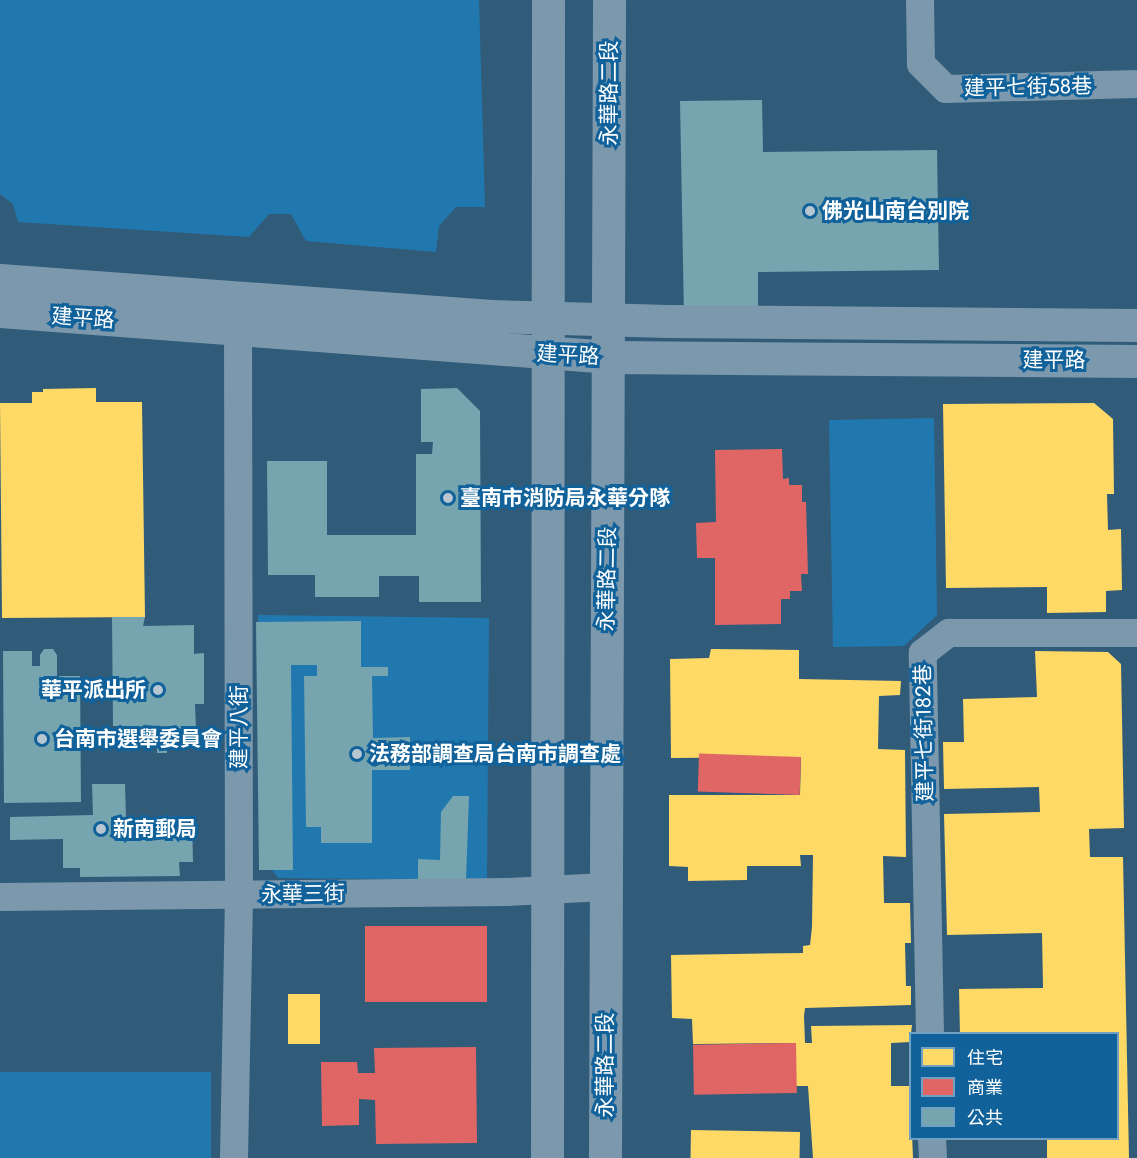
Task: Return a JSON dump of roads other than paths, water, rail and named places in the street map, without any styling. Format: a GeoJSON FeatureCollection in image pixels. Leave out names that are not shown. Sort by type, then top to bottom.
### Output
{"type":"FeatureCollection","features":[{"type":"Feature","properties":{"kind":"street"},"geometry":{"type":"LineString","coordinates":[[547,1158],[548,0]]}},
{"type":"Feature","properties":{"kind":"street","name":"永華路二段"},"geometry":{"type":"LineString","coordinates":[[605,1158],[605,887],[611,319],[609,0]]}},
{"type":"Feature","properties":{"kind":"street","name":"建平七街58巷"},"geometry":{"type":"LineString","coordinates":[[921,0],[921,64],[946,89],[1137,84]]}},
{"type":"Feature","properties":{"kind":"street","name":"建平路"},"geometry":{"type":"LineString","coordinates":[[0,280],[549,317],[1137,325]]}},
{"type":"Feature","properties":{"kind":"street","name":"建平八街"},"geometry":{"type":"LineString","coordinates":[[234,1158],[239,895],[236,329],[239,297]]}},
{"type":"Feature","properties":{"kind":"street","name":"建平路"},"geometry":{"type":"LineString","coordinates":[[0,311],[549,355],[1137,361]]}},
{"type":"Feature","properties":{"kind":"street","name":"建平七街182巷"},"geometry":{"type":"LineString","coordinates":[[930,1032],[923,653],[949,633],[1137,633]]}},
{"type":"Feature","properties":{"kind":"street","name":"永華三街"},"geometry":{"type":"LineString","coordinates":[[0,897],[547,890],[605,887]]}},
{"type":"Feature","properties":{"kind":"street"},"geometry":{"type":"LineString","coordinates":[[933,1140],[933,1158]]}},
{"type":"Feature","properties":{"kind":"place","name":"佛光山南台別院"},"geometry":{"type":"Point","coordinates":[810,211]}},
{"type":"Feature","properties":{"kind":"place","name":"臺南市消防局永華分隊"},"geometry":{"type":"Point","coordinates":[448,498]}},
{"type":"Feature","properties":{"kind":"place","name":"華平派出所"},"geometry":{"type":"Point","coordinates":[158,690]}},
{"type":"Feature","properties":{"kind":"place","name":"台南市選舉委員會"},"geometry":{"type":"Point","coordinates":[42,739]}},
{"type":"Feature","properties":{"kind":"place","name":"法務部調查局台南市調查處"},"geometry":{"type":"Point","coordinates":[357,754]}},
{"type":"Feature","properties":{"kind":"place","name":"新南郵局"},"geometry":{"type":"Point","coordinates":[101,829]}}]}
